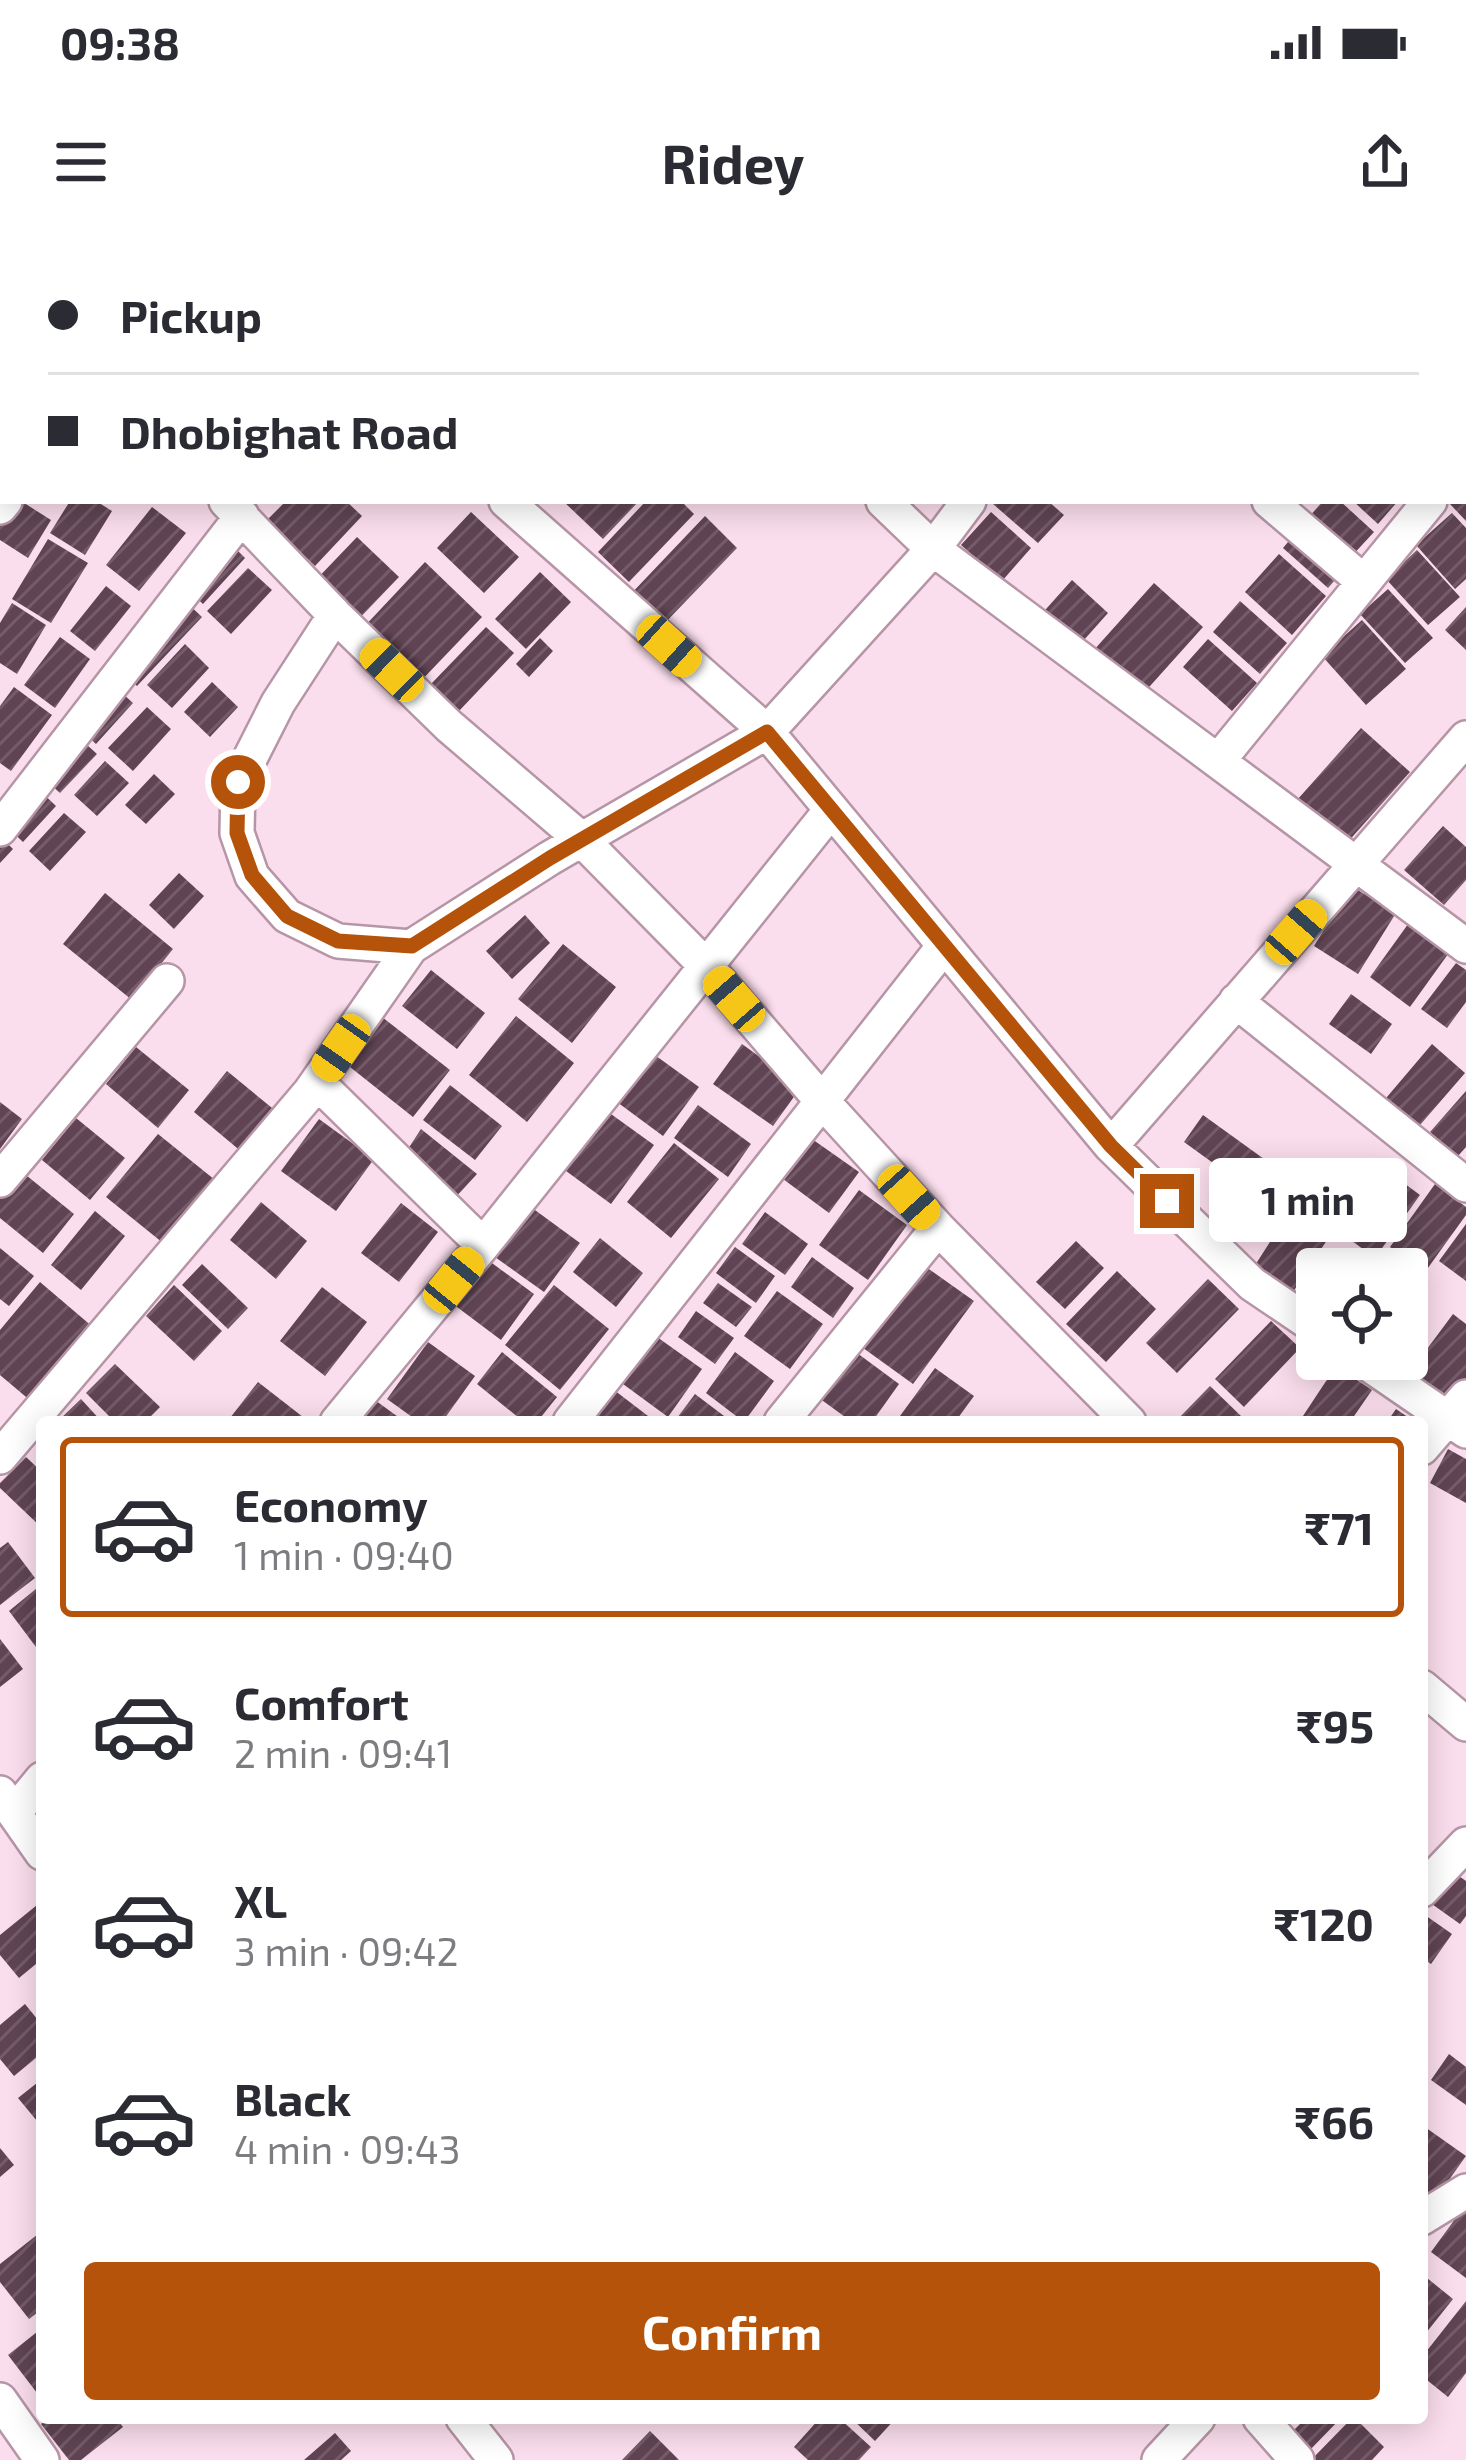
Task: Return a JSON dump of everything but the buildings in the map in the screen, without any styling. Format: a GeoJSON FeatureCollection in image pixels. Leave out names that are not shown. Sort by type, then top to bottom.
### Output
{"type":"FeatureCollection","features":[{"type":"Feature","properties":{"kind":"street"},"geometry":{"type":"LineString","coordinates":[[509,504],[767,732],[1111,1146],[1252,1284],[1296,1314]]}},
{"type":"Feature","properties":{"kind":"street"},"geometry":{"type":"LineString","coordinates":[[886,504],[933,549],[1466,946]]}},
{"type":"Feature","properties":{"kind":"street"},"geometry":{"type":"LineString","coordinates":[[0,1457],[317,1082],[412,946],[581,839],[767,732],[933,549],[967,504]]}},
{"type":"Feature","properties":{"kind":"street"},"geometry":{"type":"LineString","coordinates":[[1273,504],[1364,582]]}},
{"type":"Feature","properties":{"kind":"street"},"geometry":{"type":"LineString","coordinates":[[1218,761],[1428,504]]}},
{"type":"Feature","properties":{"kind":"street"},"geometry":{"type":"LineString","coordinates":[[0,830],[234,508],[449,726],[581,839],[705,965],[938,1228],[1123,1416]]}},
{"type":"Feature","properties":{"kind":"street"},"geometry":{"type":"LineString","coordinates":[[335,615],[278,703],[238,782],[237,833],[252,875],[287,916],[338,941],[412,946]]}},
{"type":"Feature","properties":{"kind":"street"},"geometry":{"type":"LineString","coordinates":[[1111,1146],[1466,738]]}},
{"type":"Feature","properties":{"kind":"street"},"geometry":{"type":"LineString","coordinates":[[342,1416],[831,810]]}},
{"type":"Feature","properties":{"kind":"street"},"geometry":{"type":"LineString","coordinates":[[575,1416],[944,946]]}},
{"type":"Feature","properties":{"kind":"street"},"geometry":{"type":"LineString","coordinates":[[0,1180],[167,981]]}},
{"type":"Feature","properties":{"kind":"street"},"geometry":{"type":"LineString","coordinates":[[1237,1001],[1466,1185]]}},
{"type":"Feature","properties":{"kind":"street"},"geometry":{"type":"LineString","coordinates":[[317,1082],[483,1245]]}},
{"type":"Feature","properties":{"kind":"street"},"geometry":{"type":"LineString","coordinates":[[787,1416],[938,1228]]}},
{"type":"Feature","properties":{"kind":"street"},"geometry":{"type":"LineString","coordinates":[[1398,1380],[1460,1415],[1428,1443]]}},
{"type":"Feature","properties":{"kind":"street"},"geometry":{"type":"LineString","coordinates":[[1428,1692],[1466,1724]]}},
{"type":"Feature","properties":{"kind":"street"},"geometry":{"type":"LineString","coordinates":[[36,1783],[7,1803],[36,1844]]}},
{"type":"Feature","properties":{"kind":"street"},"geometry":{"type":"LineString","coordinates":[[1428,1884],[1466,1844]]}},
{"type":"Feature","properties":{"kind":"street"},"geometry":{"type":"LineString","coordinates":[[1428,2214],[1466,2191]]}},
{"type":"Feature","properties":{"kind":"street"},"geometry":{"type":"LineString","coordinates":[[0,2400],[42,2460]]}},
{"type":"Feature","properties":{"kind":"street"},"geometry":{"type":"LineString","coordinates":[[468,2424],[496,2460]]}},
{"type":"Feature","properties":{"kind":"street"},"geometry":{"type":"LineString","coordinates":[[1160,2460],[1193,2424]]}},
{"type":"Feature","properties":{"kind":"street"},"geometry":{"type":"LineString","coordinates":[[1265,2424],[1297,2460]]}},
{"type":"Feature","properties":{"kind":"route"},"geometry":{"type":"LineString","coordinates":[[238,782],[237,833],[252,875],[287,916],[338,941],[412,946],[550,858],[767,732],[1111,1146],[1167,1201]]}}]}
